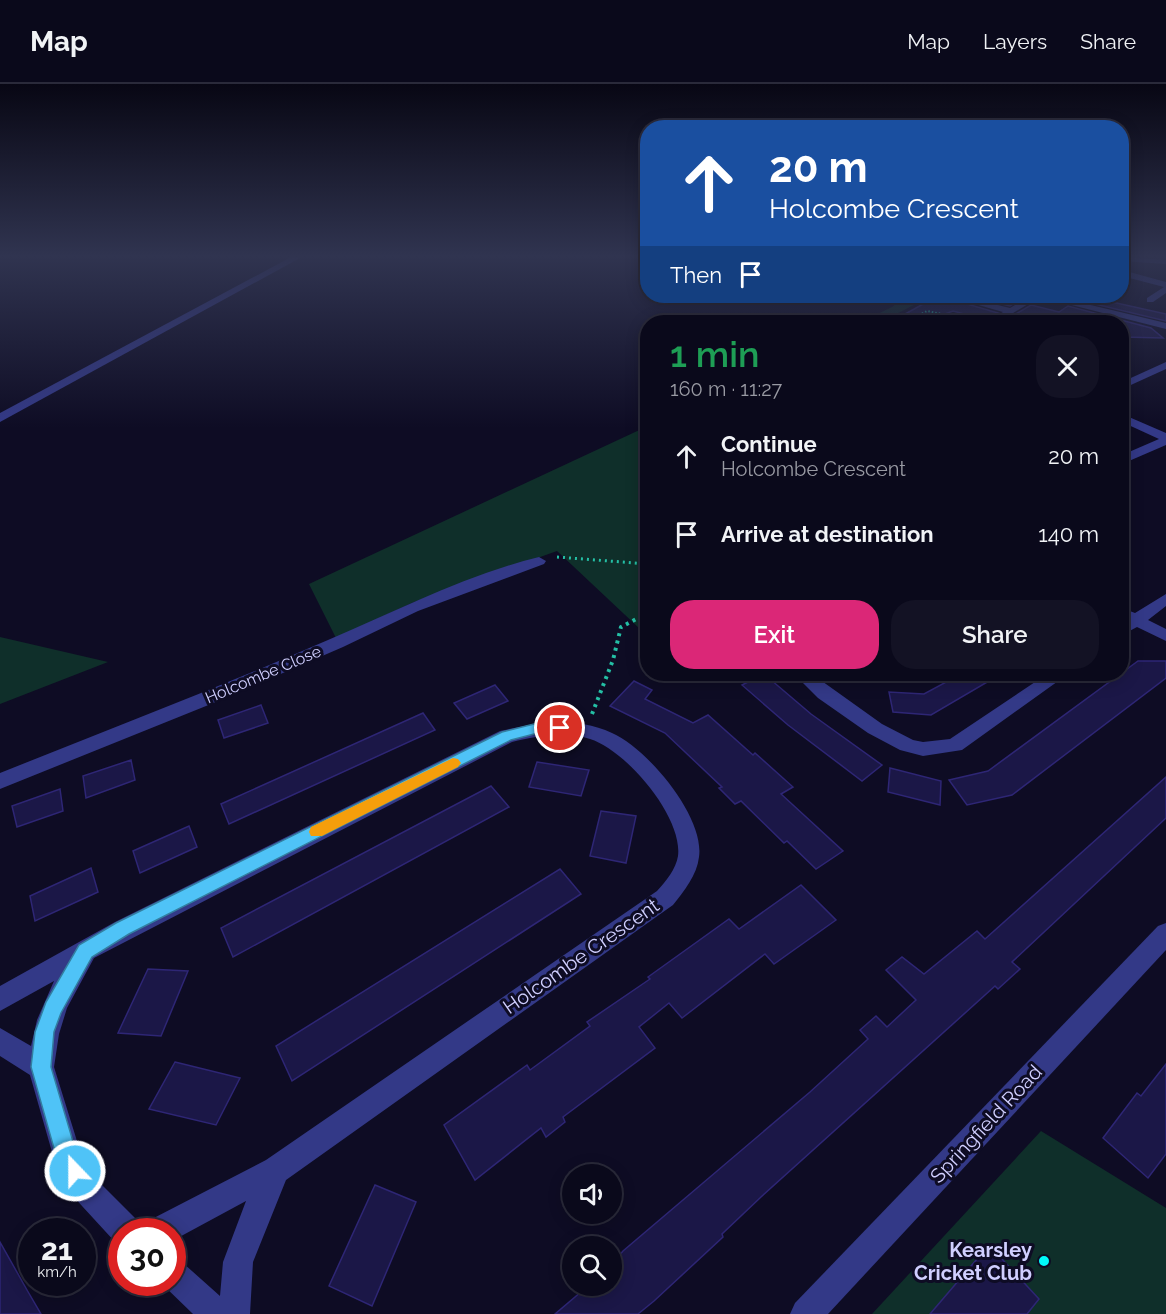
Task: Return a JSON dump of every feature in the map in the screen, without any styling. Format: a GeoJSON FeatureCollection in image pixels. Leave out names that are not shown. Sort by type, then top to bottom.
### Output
{"type":"FeatureCollection","features":[{"type":"Feature","properties":{"kind":"street"},"geometry":{"type":"LineString","coordinates":[[0,418],[194,313]]}},
{"type":"Feature","properties":{"kind":"street"},"geometry":{"type":"LineString","coordinates":[[1129,317],[1166,326]]}},
{"type":"Feature","properties":{"kind":"street"},"geometry":{"type":"LineString","coordinates":[[1129,383],[1166,365]]}},
{"type":"Feature","properties":{"kind":"street"},"geometry":{"type":"LineString","coordinates":[[1129,421],[1166,439]]}},
{"type":"Feature","properties":{"kind":"street"},"geometry":{"type":"LineString","coordinates":[[1129,457],[1166,439]]}},
{"type":"Feature","properties":{"kind":"street","name":"Holcombe Close"},"geometry":{"type":"LineString","coordinates":[[0,781],[215,695],[337,643],[412,607],[533,567]]}},
{"type":"Feature","properties":{"kind":"street"},"geometry":{"type":"LineString","coordinates":[[1129,616],[1166,599]]}},
{"type":"Feature","properties":{"kind":"street"},"geometry":{"type":"LineString","coordinates":[[1129,616],[1166,636]]}},
{"type":"Feature","properties":{"kind":"street"},"geometry":{"type":"LineString","coordinates":[[811,681],[886,737],[918,749],[955,745],[1049,681]]}},
{"type":"Feature","properties":{"kind":"street","name":"Holcombe Crescent"},"geometry":{"type":"LineString","coordinates":[[0,999],[123,929],[507,736],[538,728],[585,731],[607,739],[627,752],[673,802],[686,828],[690,853],[682,876],[665,898],[276,1170],[185,1218]]}},
{"type":"Feature","properties":{"kind":"street","name":"Springfield Road"},"geometry":{"type":"LineString","coordinates":[[806,1314],[1166,934]]}},
{"type":"Feature","properties":{"kind":"street","name":"Holcombe Crescent"},"geometry":{"type":"LineString","coordinates":[[41,1067],[44,1032],[53,1008],[86,951]]}},
{"type":"Feature","properties":{"kind":"street"},"geometry":{"type":"LineString","coordinates":[[0,1041],[41,1067],[68,1159],[81,1184],[114,1218]]}},
{"type":"Feature","properties":{"kind":"street"},"geometry":{"type":"LineString","coordinates":[[234,1314],[238,1262],[253,1220],[276,1170]]}},
{"type":"Feature","properties":{"kind":"street"},"geometry":{"type":"LineString","coordinates":[[186,1287],[216,1314]]}},
{"type":"Feature","properties":{"kind":"path"},"geometry":{"type":"LineString","coordinates":[[533,567],[555,557],[640,563]]}},
{"type":"Feature","properties":{"kind":"path"},"geometry":{"type":"LineString","coordinates":[[585,731],[613,660],[621,627],[640,617]]}},
{"type":"Feature","properties":{"kind":"green space"},"geometry":{"type":"Polygon","coordinates":[[[879,313],[898,313],[894,315],[875,315],[879,313]]]}},
{"type":"Feature","properties":{"kind":"green space"},"geometry":{"type":"Polygon","coordinates":[[[640,430],[640,629],[557,551],[414,602],[336,638],[309,584],[640,430]]]}},
{"type":"Feature","properties":{"kind":"green space"},"geometry":{"type":"Polygon","coordinates":[[[0,637],[108,662],[0,704],[0,637]]]}},
{"type":"Feature","properties":{"kind":"green space","name":"Kearsley Cricket Club"},"geometry":{"type":"Polygon","coordinates":[[[1041,1131],[1166,1208],[1166,1314],[872,1314],[1041,1131]]]}},
{"type":"Feature","properties":{"kind":"building"},"geometry":{"type":"Polygon","coordinates":[[[906,313],[946,313],[942,315],[903,315],[906,313]]]}},
{"type":"Feature","properties":{"kind":"building"},"geometry":{"type":"Polygon","coordinates":[[[962,313],[997,313],[995,315],[962,313]]]}},
{"type":"Feature","properties":{"kind":"building"},"geometry":{"type":"Polygon","coordinates":[[[1096,313],[1102,315],[1014,315],[1096,313]]]}},
{"type":"Feature","properties":{"kind":"building"},"geometry":{"type":"Polygon","coordinates":[[[1134,313],[1166,314],[1166,321],[1134,313]]]}},
{"type":"Feature","properties":{"kind":"building"},"geometry":{"type":"Polygon","coordinates":[[[1129,322],[1151,328],[1163,338],[1129,337],[1129,322]]]}},
{"type":"Feature","properties":{"kind":"building"},"geometry":{"type":"Polygon","coordinates":[[[1138,661],[1166,661],[1166,678],[1012,795],[967,805],[949,780],[988,771],[1111,681],[1129,681],[1129,668],[1138,661]]]}},
{"type":"Feature","properties":{"kind":"building"},"geometry":{"type":"Polygon","coordinates":[[[634,681],[652,690],[645,699],[693,723],[708,715],[753,755],[755,753],[793,787],[781,794],[843,851],[816,869],[787,841],[784,843],[741,801],[735,804],[719,788],[722,787],[665,733],[610,706],[634,681]]]}},
{"type":"Feature","properties":{"kind":"building"},"geometry":{"type":"Polygon","coordinates":[[[750,681],[772,681],[811,714],[882,765],[862,781],[788,725],[742,685],[750,681]]]}},
{"type":"Feature","properties":{"kind":"building"},"geometry":{"type":"Polygon","coordinates":[[[948,681],[989,681],[931,715],[893,712],[889,692],[924,694],[948,681]]]}},
{"type":"Feature","properties":{"kind":"building"},"geometry":{"type":"Polygon","coordinates":[[[495,685],[508,701],[467,719],[454,703],[495,685]]]}},
{"type":"Feature","properties":{"kind":"building"},"geometry":{"type":"Polygon","coordinates":[[[261,705],[268,723],[224,738],[218,720],[261,705]]]}},
{"type":"Feature","properties":{"kind":"building"},"geometry":{"type":"Polygon","coordinates":[[[423,713],[435,730],[229,824],[221,804],[423,713]]]}},
{"type":"Feature","properties":{"kind":"building"},"geometry":{"type":"Polygon","coordinates":[[[131,760],[135,780],[86,798],[83,776],[131,760]]]}},
{"type":"Feature","properties":{"kind":"building"},"geometry":{"type":"Polygon","coordinates":[[[537,762],[589,770],[581,796],[529,787],[537,762]]]}},
{"type":"Feature","properties":{"kind":"building"},"geometry":{"type":"Polygon","coordinates":[[[890,768],[941,781],[940,805],[888,792],[890,768]]]}},
{"type":"Feature","properties":{"kind":"building"},"geometry":{"type":"Polygon","coordinates":[[[1166,777],[1166,818],[1012,962],[1020,969],[998,989],[995,986],[761,1197],[722,1234],[723,1237],[654,1301],[638,1314],[555,1314],[576,1296],[622,1296],[623,1251],[810,1092],[868,1039],[860,1030],[876,1016],[887,1027],[916,1000],[886,970],[902,957],[924,974],[977,931],[985,939],[1166,777]]]}},
{"type":"Feature","properties":{"kind":"building"},"geometry":{"type":"Polygon","coordinates":[[[491,786],[509,807],[233,957],[221,928],[491,786]]]}},
{"type":"Feature","properties":{"kind":"building"},"geometry":{"type":"Polygon","coordinates":[[[60,789],[63,811],[17,827],[12,806],[60,789]]]}},
{"type":"Feature","properties":{"kind":"building"},"geometry":{"type":"Polygon","coordinates":[[[601,811],[636,816],[626,863],[590,856],[601,811]]]}},
{"type":"Feature","properties":{"kind":"building"},"geometry":{"type":"Polygon","coordinates":[[[189,826],[197,847],[140,873],[133,851],[189,826]]]}},
{"type":"Feature","properties":{"kind":"building"},"geometry":{"type":"Polygon","coordinates":[[[91,868],[98,892],[35,921],[30,896],[91,868]]]}},
{"type":"Feature","properties":{"kind":"building"},"geometry":{"type":"Polygon","coordinates":[[[560,869],[581,894],[292,1081],[276,1046],[560,869]]]}},
{"type":"Feature","properties":{"kind":"building"},"geometry":{"type":"Polygon","coordinates":[[[801,885],[836,920],[774,964],[765,954],[682,1018],[669,1003],[639,1027],[655,1048],[563,1117],[565,1122],[546,1137],[541,1128],[475,1180],[444,1125],[527,1065],[530,1070],[590,1026],[587,1022],[650,979],[648,977],[729,919],[739,929],[801,885]]]}},
{"type":"Feature","properties":{"kind":"building"},"geometry":{"type":"Polygon","coordinates":[[[148,969],[188,971],[161,1036],[118,1033],[148,969]]]}},
{"type":"Feature","properties":{"kind":"building"},"geometry":{"type":"Polygon","coordinates":[[[175,1062],[240,1078],[216,1125],[149,1109],[175,1062]]]}},
{"type":"Feature","properties":{"kind":"building"},"geometry":{"type":"Polygon","coordinates":[[[1166,1064],[1166,1154],[1148,1178],[1103,1138],[1137,1093],[1141,1096],[1166,1064]]]}},
{"type":"Feature","properties":{"kind":"building"},"geometry":{"type":"Polygon","coordinates":[[[375,1185],[416,1202],[372,1306],[329,1286],[375,1185]]]}},
{"type":"Feature","properties":{"kind":"building"},"geometry":{"type":"Polygon","coordinates":[[[0,1242],[18,1274],[18,1296],[30,1296],[41,1314],[0,1314],[0,1242]]]}},
{"type":"Feature","properties":{"kind":"building"},"geometry":{"type":"Polygon","coordinates":[[[989,1245],[1039,1299],[1027,1314],[930,1314],[989,1245]]]}},
{"type":"Feature","properties":{"kind":"slow traffic"},"geometry":{"type":"LineString","coordinates":[[317,832],[453,763]]}},
{"type":"Feature","properties":{"kind":"place","name":"Kearsley Cricket Club"},"geometry":{"type":"Point","coordinates":[1044,1261]}},
{"type":"Feature","properties":{"kind":"route"},"geometry":{"type":"LineString","coordinates":[[75,1171],[68,1159],[41,1067],[44,1032],[53,1008],[86,951],[123,929],[507,736],[538,728],[560,728]]}}]}
